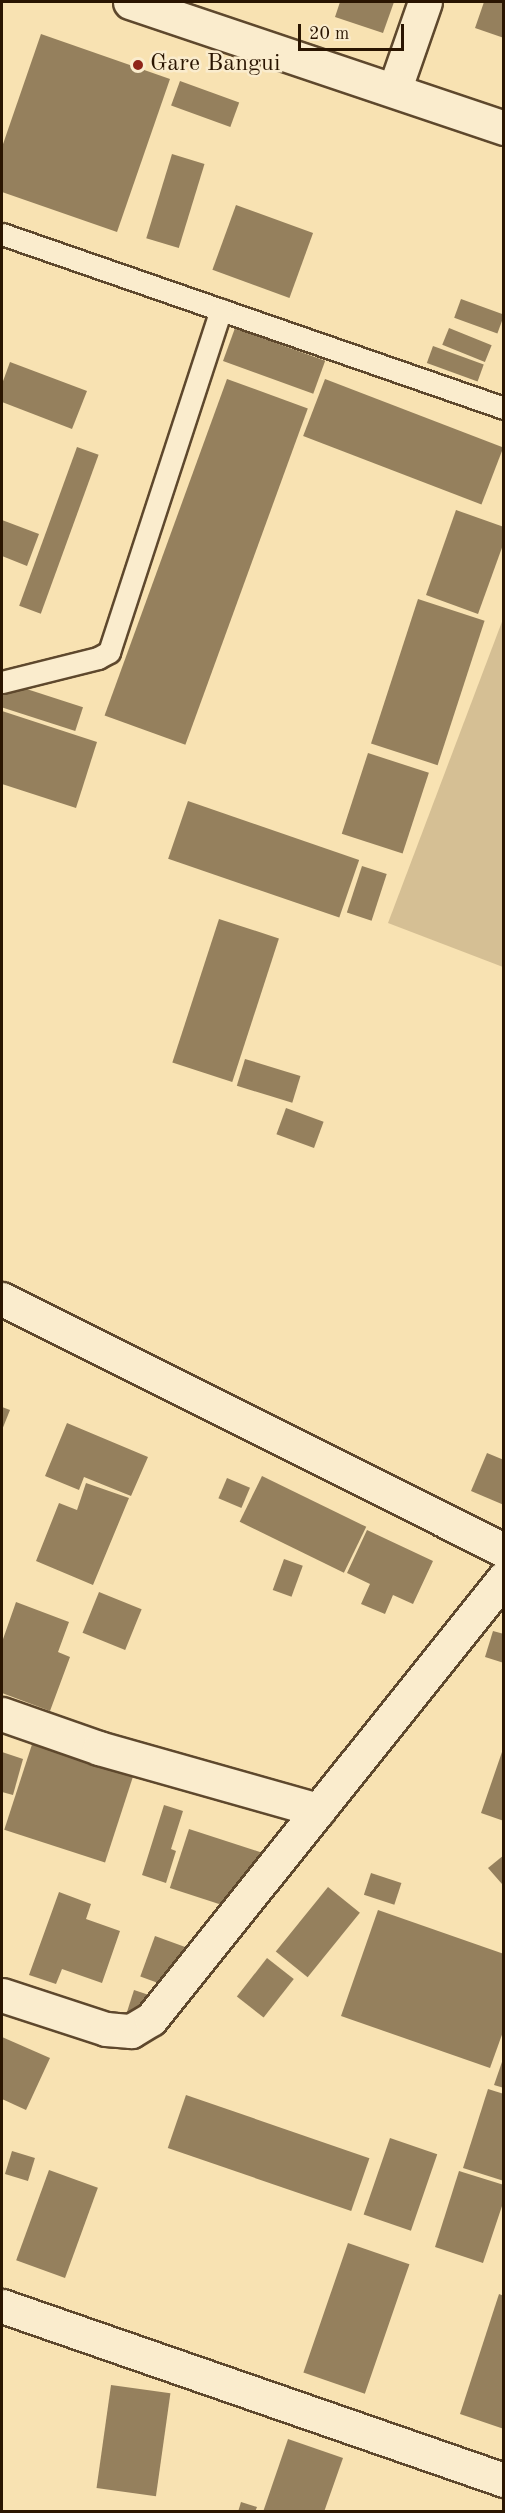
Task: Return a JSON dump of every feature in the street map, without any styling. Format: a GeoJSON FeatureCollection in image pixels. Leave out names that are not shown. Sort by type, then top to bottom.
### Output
{"type":"FeatureCollection","features":[{"type":"Feature","properties":{"kind":"street"},"geometry":{"type":"LineString","coordinates":[[130,2],[395,88],[504,128]]}},
{"type":"Feature","properties":{"kind":"street"},"geometry":{"type":"LineString","coordinates":[[395,88],[425,2]]}},
{"type":"Feature","properties":{"kind":"street"},"geometry":{"type":"LineString","coordinates":[[2,1299],[504,1550]]}},
{"type":"Feature","properties":{"kind":"street"},"geometry":{"type":"LineString","coordinates":[[2,1995],[106,2030],[131,2031],[151,2019],[504,1578]]}},
{"type":"Feature","properties":{"kind":"street"},"geometry":{"type":"LineString","coordinates":[[2,1714],[99,1748],[318,1810]]}},
{"type":"Feature","properties":{"kind":"street"},"geometry":{"type":"LineString","coordinates":[[2,2306],[504,2480]]}},
{"type":"Feature","properties":{"kind":"lane"},"geometry":{"type":"LineString","coordinates":[[2,234],[504,408]]}},
{"type":"Feature","properties":{"kind":"lane"},"geometry":{"type":"LineString","coordinates":[[2,682],[98,658],[109,652],[221,310]]}},
{"type":"Feature","properties":{"kind":"shaded area"},"geometry":{"type":"Polygon","coordinates":[[[503,619],[504,967],[388,923],[503,619]]]}},
{"type":"Feature","properties":{"kind":"building"},"geometry":{"type":"Polygon","coordinates":[[[340,2],[394,2],[383,33],[335,17],[340,2]]]}},
{"type":"Feature","properties":{"kind":"building"},"geometry":{"type":"Polygon","coordinates":[[[484,2],[504,2],[504,38],[475,28],[484,2]]]}},
{"type":"Feature","properties":{"kind":"building"},"geometry":{"type":"Polygon","coordinates":[[[41,34],[170,79],[117,232],[2,192],[2,147],[41,34]]]}},
{"type":"Feature","properties":{"kind":"building"},"geometry":{"type":"Polygon","coordinates":[[[180,81],[239,103],[230,127],[171,105],[180,81]]]}},
{"type":"Feature","properties":{"kind":"building"},"geometry":{"type":"Polygon","coordinates":[[[172,154],[205,164],[179,248],[146,238],[172,154]]]}},
{"type":"Feature","properties":{"kind":"building"},"geometry":{"type":"Polygon","coordinates":[[[236,205],[313,233],[289,298],[212,270],[236,205]]]}},
{"type":"Feature","properties":{"kind":"building"},"geometry":{"type":"Polygon","coordinates":[[[461,299],[504,315],[497,334],[454,318],[461,299]]]}},
{"type":"Feature","properties":{"kind":"building"},"geometry":{"type":"Polygon","coordinates":[[[235,328],[325,361],[313,394],[223,361],[235,328]]]}},
{"type":"Feature","properties":{"kind":"building"},"geometry":{"type":"Polygon","coordinates":[[[449,328],[492,345],[485,362],[442,345],[449,328]]]}},
{"type":"Feature","properties":{"kind":"building"},"geometry":{"type":"Polygon","coordinates":[[[433,346],[484,364],[478,381],[427,363],[433,346]]]}},
{"type":"Feature","properties":{"kind":"building"},"geometry":{"type":"Polygon","coordinates":[[[10,362],[87,391],[72,429],[2,402],[2,384],[10,362]]]}},
{"type":"Feature","properties":{"kind":"building"},"geometry":{"type":"Polygon","coordinates":[[[227,379],[308,408],[185,745],[105,715],[227,379]]]}},
{"type":"Feature","properties":{"kind":"building"},"geometry":{"type":"Polygon","coordinates":[[[325,379],[503,447],[481,504],[303,436],[325,379]]]}},
{"type":"Feature","properties":{"kind":"building"},"geometry":{"type":"Polygon","coordinates":[[[77,447],[99,455],[41,614],[19,606],[77,447]]]}},
{"type":"Feature","properties":{"kind":"building"},"geometry":{"type":"Polygon","coordinates":[[[456,510],[504,527],[504,542],[478,614],[426,595],[456,510]]]}},
{"type":"Feature","properties":{"kind":"building"},"geometry":{"type":"Polygon","coordinates":[[[2,520],[39,534],[27,566],[2,556],[2,520]]]}},
{"type":"Feature","properties":{"kind":"building"},"geometry":{"type":"Polygon","coordinates":[[[418,599],[485,621],[438,765],[371,744],[418,599]]]}},
{"type":"Feature","properties":{"kind":"building"},"geometry":{"type":"Polygon","coordinates":[[[5,682],[83,707],[75,731],[2,707],[2,691],[5,682]]]}},
{"type":"Feature","properties":{"kind":"building"},"geometry":{"type":"Polygon","coordinates":[[[2,711],[97,742],[76,808],[2,784],[2,711]]]}},
{"type":"Feature","properties":{"kind":"building"},"geometry":{"type":"Polygon","coordinates":[[[368,753],[429,773],[403,854],[342,834],[368,753]]]}},
{"type":"Feature","properties":{"kind":"building"},"geometry":{"type":"Polygon","coordinates":[[[188,801],[359,860],[339,918],[168,859],[188,801]]]}},
{"type":"Feature","properties":{"kind":"building"},"geometry":{"type":"Polygon","coordinates":[[[362,866],[387,874],[372,921],[347,913],[362,866]]]}},
{"type":"Feature","properties":{"kind":"building"},"geometry":{"type":"Polygon","coordinates":[[[219,919],[279,938],[232,1082],[172,1063],[219,919]]]}},
{"type":"Feature","properties":{"kind":"building"},"geometry":{"type":"Polygon","coordinates":[[[245,1059],[300,1076],[292,1103],[237,1086],[245,1059]]]}},
{"type":"Feature","properties":{"kind":"building"},"geometry":{"type":"Polygon","coordinates":[[[286,1108],[324,1122],[314,1148],[276,1134],[286,1108]]]}},
{"type":"Feature","properties":{"kind":"building"},"geometry":{"type":"Polygon","coordinates":[[[2,1407],[10,1410],[2,1430],[2,1407]]]}},
{"type":"Feature","properties":{"kind":"building"},"geometry":{"type":"Polygon","coordinates":[[[67,1423],[148,1457],[131,1496],[84,1477],[79,1490],[45,1476],[67,1423]]]}},
{"type":"Feature","properties":{"kind":"building"},"geometry":{"type":"Polygon","coordinates":[[[487,1453],[504,1460],[504,1505],[471,1491],[487,1453]]]}},
{"type":"Feature","properties":{"kind":"building"},"geometry":{"type":"Polygon","coordinates":[[[262,1476],[366,1527],[344,1573],[240,1522],[262,1476]]]}},
{"type":"Feature","properties":{"kind":"building"},"geometry":{"type":"Polygon","coordinates":[[[227,1478],[250,1488],[241,1508],[218,1498],[227,1478]]]}},
{"type":"Feature","properties":{"kind":"building"},"geometry":{"type":"Polygon","coordinates":[[[86,1483],[129,1498],[93,1585],[36,1561],[59,1503],[77,1510],[86,1483]]]}},
{"type":"Feature","properties":{"kind":"building"},"geometry":{"type":"Polygon","coordinates":[[[367,1530],[433,1561],[413,1604],[393,1595],[385,1614],[361,1604],[370,1584],[347,1573],[367,1530]]]}},
{"type":"Feature","properties":{"kind":"building"},"geometry":{"type":"Polygon","coordinates":[[[284,1559],[303,1566],[292,1597],[273,1590],[284,1559]]]}},
{"type":"Feature","properties":{"kind":"building"},"geometry":{"type":"Polygon","coordinates":[[[99,1592],[142,1609],[125,1650],[83,1633],[99,1592]]]}},
{"type":"Feature","properties":{"kind":"building"},"geometry":{"type":"Polygon","coordinates":[[[16,1602],[69,1622],[58,1652],[70,1657],[50,1711],[2,1693],[2,1642],[16,1602]]]}},
{"type":"Feature","properties":{"kind":"building"},"geometry":{"type":"Polygon","coordinates":[[[493,1631],[504,1634],[504,1663],[485,1657],[493,1631]]]}},
{"type":"Feature","properties":{"kind":"building"},"geometry":{"type":"Polygon","coordinates":[[[37,1729],[138,1762],[105,1863],[4,1830],[37,1729]]]}},
{"type":"Feature","properties":{"kind":"building"},"geometry":{"type":"Polygon","coordinates":[[[504,1749],[504,1821],[481,1813],[504,1749]]]}},
{"type":"Feature","properties":{"kind":"building"},"geometry":{"type":"Polygon","coordinates":[[[2,1752],[23,1759],[13,1795],[2,1792],[2,1752]]]}},
{"type":"Feature","properties":{"kind":"building"},"geometry":{"type":"Polygon","coordinates":[[[164,1805],[183,1811],[171,1849],[176,1851],[166,1883],[142,1875],[164,1805]]]}},
{"type":"Feature","properties":{"kind":"building"},"geometry":{"type":"Polygon","coordinates":[[[189,1829],[265,1854],[246,1913],[170,1888],[189,1829]]]}},
{"type":"Feature","properties":{"kind":"building"},"geometry":{"type":"Polygon","coordinates":[[[504,1855],[504,1883],[502,1884],[488,1868],[504,1855]]]}},
{"type":"Feature","properties":{"kind":"building"},"geometry":{"type":"Polygon","coordinates":[[[371,1873],[401,1883],[394,1905],[364,1895],[371,1873]]]}},
{"type":"Feature","properties":{"kind":"building"},"geometry":{"type":"Polygon","coordinates":[[[328,1887],[360,1913],[308,1977],[276,1952],[328,1887]]]}},
{"type":"Feature","properties":{"kind":"building"},"geometry":{"type":"Polygon","coordinates":[[[59,1892],[91,1904],[86,1919],[120,1931],[102,1983],[62,1969],[56,1984],[29,1975],[59,1892]]]}},
{"type":"Feature","properties":{"kind":"building"},"geometry":{"type":"Polygon","coordinates":[[[378,1910],[504,1954],[504,2029],[490,2068],[341,2016],[378,1910]]]}},
{"type":"Feature","properties":{"kind":"building"},"geometry":{"type":"Polygon","coordinates":[[[155,1936],[188,1948],[173,1988],[140,1976],[155,1936]]]}},
{"type":"Feature","properties":{"kind":"building"},"geometry":{"type":"Polygon","coordinates":[[[267,1958],[294,1979],[264,2018],[237,1997],[267,1958]]]}},
{"type":"Feature","properties":{"kind":"building"},"geometry":{"type":"Polygon","coordinates":[[[134,1990],[158,1998],[126,2015],[134,1990]]]}},
{"type":"Feature","properties":{"kind":"building"},"geometry":{"type":"Polygon","coordinates":[[[2,2037],[50,2058],[26,2110],[2,2099],[2,2037]]]}},
{"type":"Feature","properties":{"kind":"building"},"geometry":{"type":"Polygon","coordinates":[[[504,2059],[504,2088],[494,2085],[504,2059]]]}},
{"type":"Feature","properties":{"kind":"building"},"geometry":{"type":"Polygon","coordinates":[[[488,2089],[504,2094],[504,2181],[463,2168],[488,2089]]]}},
{"type":"Feature","properties":{"kind":"building"},"geometry":{"type":"Polygon","coordinates":[[[186,2095],[369,2158],[351,2211],[168,2148],[186,2095]]]}},
{"type":"Feature","properties":{"kind":"building"},"geometry":{"type":"Polygon","coordinates":[[[390,2138],[437,2154],[411,2231],[364,2215],[390,2138]]]}},
{"type":"Feature","properties":{"kind":"building"},"geometry":{"type":"Polygon","coordinates":[[[12,2151],[35,2158],[28,2181],[5,2174],[12,2151]]]}},
{"type":"Feature","properties":{"kind":"building"},"geometry":{"type":"Polygon","coordinates":[[[49,2170],[98,2188],[65,2278],[16,2260],[49,2170]]]}},
{"type":"Feature","properties":{"kind":"building"},"geometry":{"type":"Polygon","coordinates":[[[459,2171],[504,2185],[504,2200],[483,2263],[435,2247],[459,2171]]]}},
{"type":"Feature","properties":{"kind":"building"},"geometry":{"type":"Polygon","coordinates":[[[348,2243],[409,2264],[365,2394],[303,2373],[348,2243]]]}},
{"type":"Feature","properties":{"kind":"building"},"geometry":{"type":"Polygon","coordinates":[[[499,2294],[504,2296],[504,2429],[460,2414],[499,2294]]]}},
{"type":"Feature","properties":{"kind":"building"},"geometry":{"type":"Polygon","coordinates":[[[111,2385],[170,2393],[156,2496],[97,2488],[111,2385]]]}},
{"type":"Feature","properties":{"kind":"building"},"geometry":{"type":"Polygon","coordinates":[[[288,2439],[343,2458],[324,2512],[263,2512],[288,2439]]]}},
{"type":"Feature","properties":{"kind":"building"},"geometry":{"type":"Polygon","coordinates":[[[241,2502],[257,2507],[255,2512],[238,2512],[241,2502]]]}},
{"type":"Feature","properties":{"kind":"place","name":"Gare Bangui"},"geometry":{"type":"Point","coordinates":[138,65]}}]}
